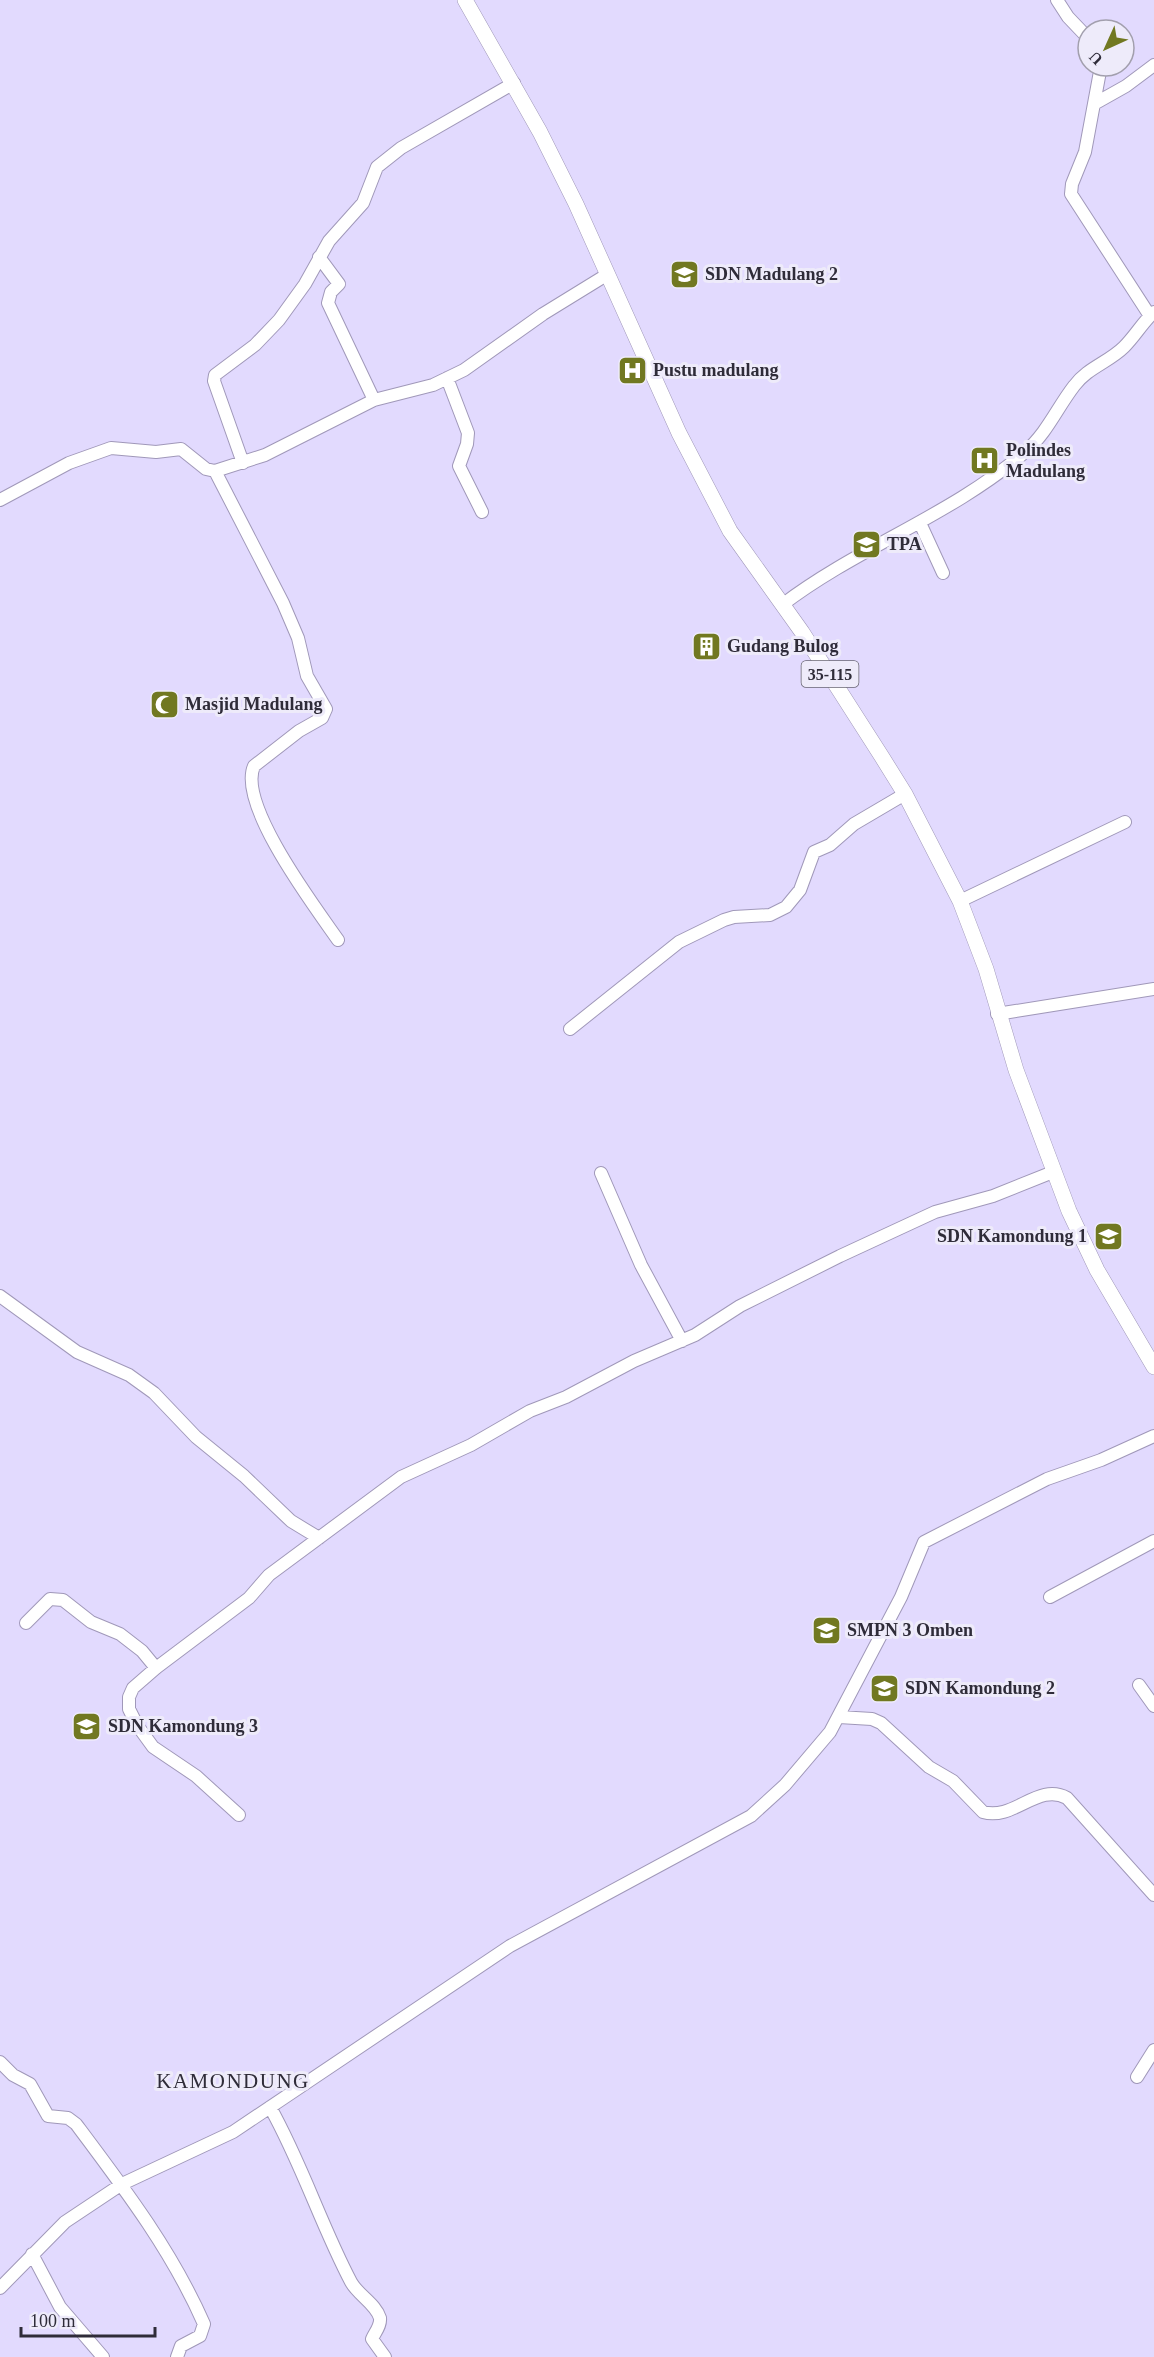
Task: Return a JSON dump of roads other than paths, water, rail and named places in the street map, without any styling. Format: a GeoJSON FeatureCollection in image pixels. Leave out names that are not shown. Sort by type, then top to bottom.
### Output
{"type":"FeatureCollection","features":[{"type":"Feature","properties":{"kind":"main road","name":"35-115"},"geometry":{"type":"LineString","coordinates":[[465,0],[514,83],[576,204],[679,433],[730,531],[819,657],[905,794],[960,901],[986,969],[998,1014],[1053,1172],[1087,1250],[1154,1367]]}},
{"type":"Feature","properties":{"kind":"street"},"geometry":{"type":"LineString","coordinates":[[1057,0],[1076,25]]}},
{"type":"Feature","properties":{"kind":"street"},"geometry":{"type":"LineString","coordinates":[[1094,104],[1126,86],[1154,64]]}},
{"type":"Feature","properties":{"kind":"street"},"geometry":{"type":"LineString","coordinates":[[782,605],[829,572],[920,523],[1026,452],[1046,430],[1081,377],[1124,347],[1152,314],[1071,194],[1071,184],[1085,152],[1099,78]]}},
{"type":"Feature","properties":{"kind":"street"},"geometry":{"type":"LineString","coordinates":[[243,463],[214,381],[215,375],[242,357],[274,325],[304,284],[319,257],[341,226],[363,203],[373,175],[388,157],[514,83]]}},
{"type":"Feature","properties":{"kind":"street"},"geometry":{"type":"LineString","coordinates":[[319,257],[338,279],[339,284],[331,292],[328,303],[374,400]]}},
{"type":"Feature","properties":{"kind":"street"},"geometry":{"type":"LineString","coordinates":[[0,500],[69,463],[111,448],[156,452],[180,449],[206,470],[215,471],[265,455],[374,400],[423,388],[447,378],[608,274]]}},
{"type":"Feature","properties":{"kind":"street"},"geometry":{"type":"LineString","coordinates":[[447,378],[468,433],[467,444],[459,466],[482,512]]}},
{"type":"Feature","properties":{"kind":"street"},"geometry":{"type":"LineString","coordinates":[[215,471],[283,603],[298,638],[307,676],[326,709],[322,718],[299,731],[254,766],[252,791],[260,814],[294,877],[338,940]]}},
{"type":"Feature","properties":{"kind":"street"},"geometry":{"type":"LineString","coordinates":[[920,523],[943,573]]}},
{"type":"Feature","properties":{"kind":"street"},"geometry":{"type":"LineString","coordinates":[[570,1029],[679,942],[724,920],[734,917],[763,917],[786,907],[800,890],[814,852],[830,845],[854,824],[905,794]]}},
{"type":"Feature","properties":{"kind":"street"},"geometry":{"type":"LineString","coordinates":[[960,901],[1125,822]]}},
{"type":"Feature","properties":{"kind":"street"},"geometry":{"type":"LineString","coordinates":[[998,1014],[1154,989]]}},
{"type":"Feature","properties":{"kind":"street"},"geometry":{"type":"LineString","coordinates":[[238,1815],[196,1776],[153,1747],[129,1709],[129,1697],[133,1688],[156,1668],[249,1598],[268,1575],[320,1538],[377,1492],[401,1477],[471,1445],[530,1411],[566,1397],[634,1361],[682,1341],[758,1296],[923,1217],[946,1208],[993,1196],[1053,1172]]}},
{"type":"Feature","properties":{"kind":"street"},"geometry":{"type":"LineString","coordinates":[[601,1173],[641,1265],[682,1341]]}},
{"type":"Feature","properties":{"kind":"street"},"geometry":{"type":"LineString","coordinates":[[0,1296],[77,1352],[129,1375],[154,1393],[196,1437],[244,1476],[291,1521],[320,1538]]}},
{"type":"Feature","properties":{"kind":"street"},"geometry":{"type":"LineString","coordinates":[[0,2288],[65,2222],[122,2184],[223,2138],[510,1946],[751,1816],[773,1798],[811,1756],[839,1717],[901,1597],[918,1551],[924,1542],[1047,1479],[1101,1460],[1154,1436]]}},
{"type":"Feature","properties":{"kind":"street"},"geometry":{"type":"LineString","coordinates":[[1050,1597],[1154,1541]]}},
{"type":"Feature","properties":{"kind":"street"},"geometry":{"type":"LineString","coordinates":[[26,1623],[50,1599],[63,1600],[91,1622],[130,1640],[156,1668]]}},
{"type":"Feature","properties":{"kind":"street"},"geometry":{"type":"LineString","coordinates":[[1139,1685],[1154,1706]]}},
{"type":"Feature","properties":{"kind":"street"},"geometry":{"type":"LineString","coordinates":[[839,1717],[872,1719],[881,1723],[929,1767],[953,1781],[983,1812],[1001,1813],[1043,1794],[1059,1794],[1067,1798],[1154,1895]]}},
{"type":"Feature","properties":{"kind":"street"},"geometry":{"type":"LineString","coordinates":[[1137,2077],[1154,2050]]}},
{"type":"Feature","properties":{"kind":"street"},"geometry":{"type":"LineString","coordinates":[[0,2062],[30,2084],[48,2116],[68,2118],[76,2124],[153,2229],[191,2294],[204,2324],[200,2336],[181,2346],[177,2357]]}},
{"type":"Feature","properties":{"kind":"street"},"geometry":{"type":"LineString","coordinates":[[270,2107],[301,2167],[324,2231],[350,2281],[379,2316],[379,2324],[372,2339],[385,2357]]}},
{"type":"Feature","properties":{"kind":"street"},"geometry":{"type":"LineString","coordinates":[[32,2254],[60,2307],[103,2357]]}},
{"type":"Feature","properties":{"kind":"place","name":"SDN Madulang 2"},"geometry":{"type":"Point","coordinates":[684,274]}},
{"type":"Feature","properties":{"kind":"place","name":"Pustu madulang"},"geometry":{"type":"Point","coordinates":[632,370]}},
{"type":"Feature","properties":{"kind":"place","name":"Polindes Madulang"},"geometry":{"type":"Point","coordinates":[985,460]}},
{"type":"Feature","properties":{"kind":"place","name":"TPA"},"geometry":{"type":"Point","coordinates":[866,544]}},
{"type":"Feature","properties":{"kind":"place","name":"Gudang Bulog"},"geometry":{"type":"Point","coordinates":[706,646]}},
{"type":"Feature","properties":{"kind":"place","name":"Masjid Madulang"},"geometry":{"type":"Point","coordinates":[164,704]}},
{"type":"Feature","properties":{"kind":"place","name":"SDN Kamondung 1"},"geometry":{"type":"Point","coordinates":[1108,1236]}},
{"type":"Feature","properties":{"kind":"place","name":"SMPN 3 Omben"},"geometry":{"type":"Point","coordinates":[826,1630]}},
{"type":"Feature","properties":{"kind":"place","name":"SDN Kamondung 2"},"geometry":{"type":"Point","coordinates":[884,1688]}},
{"type":"Feature","properties":{"kind":"place","name":"SDN Kamondung 3"},"geometry":{"type":"Point","coordinates":[87,1726]}},
{"type":"Feature","properties":{"kind":"district","name":"KAMONDUNG"},"geometry":{"type":"Point","coordinates":[233,2081]}}]}
